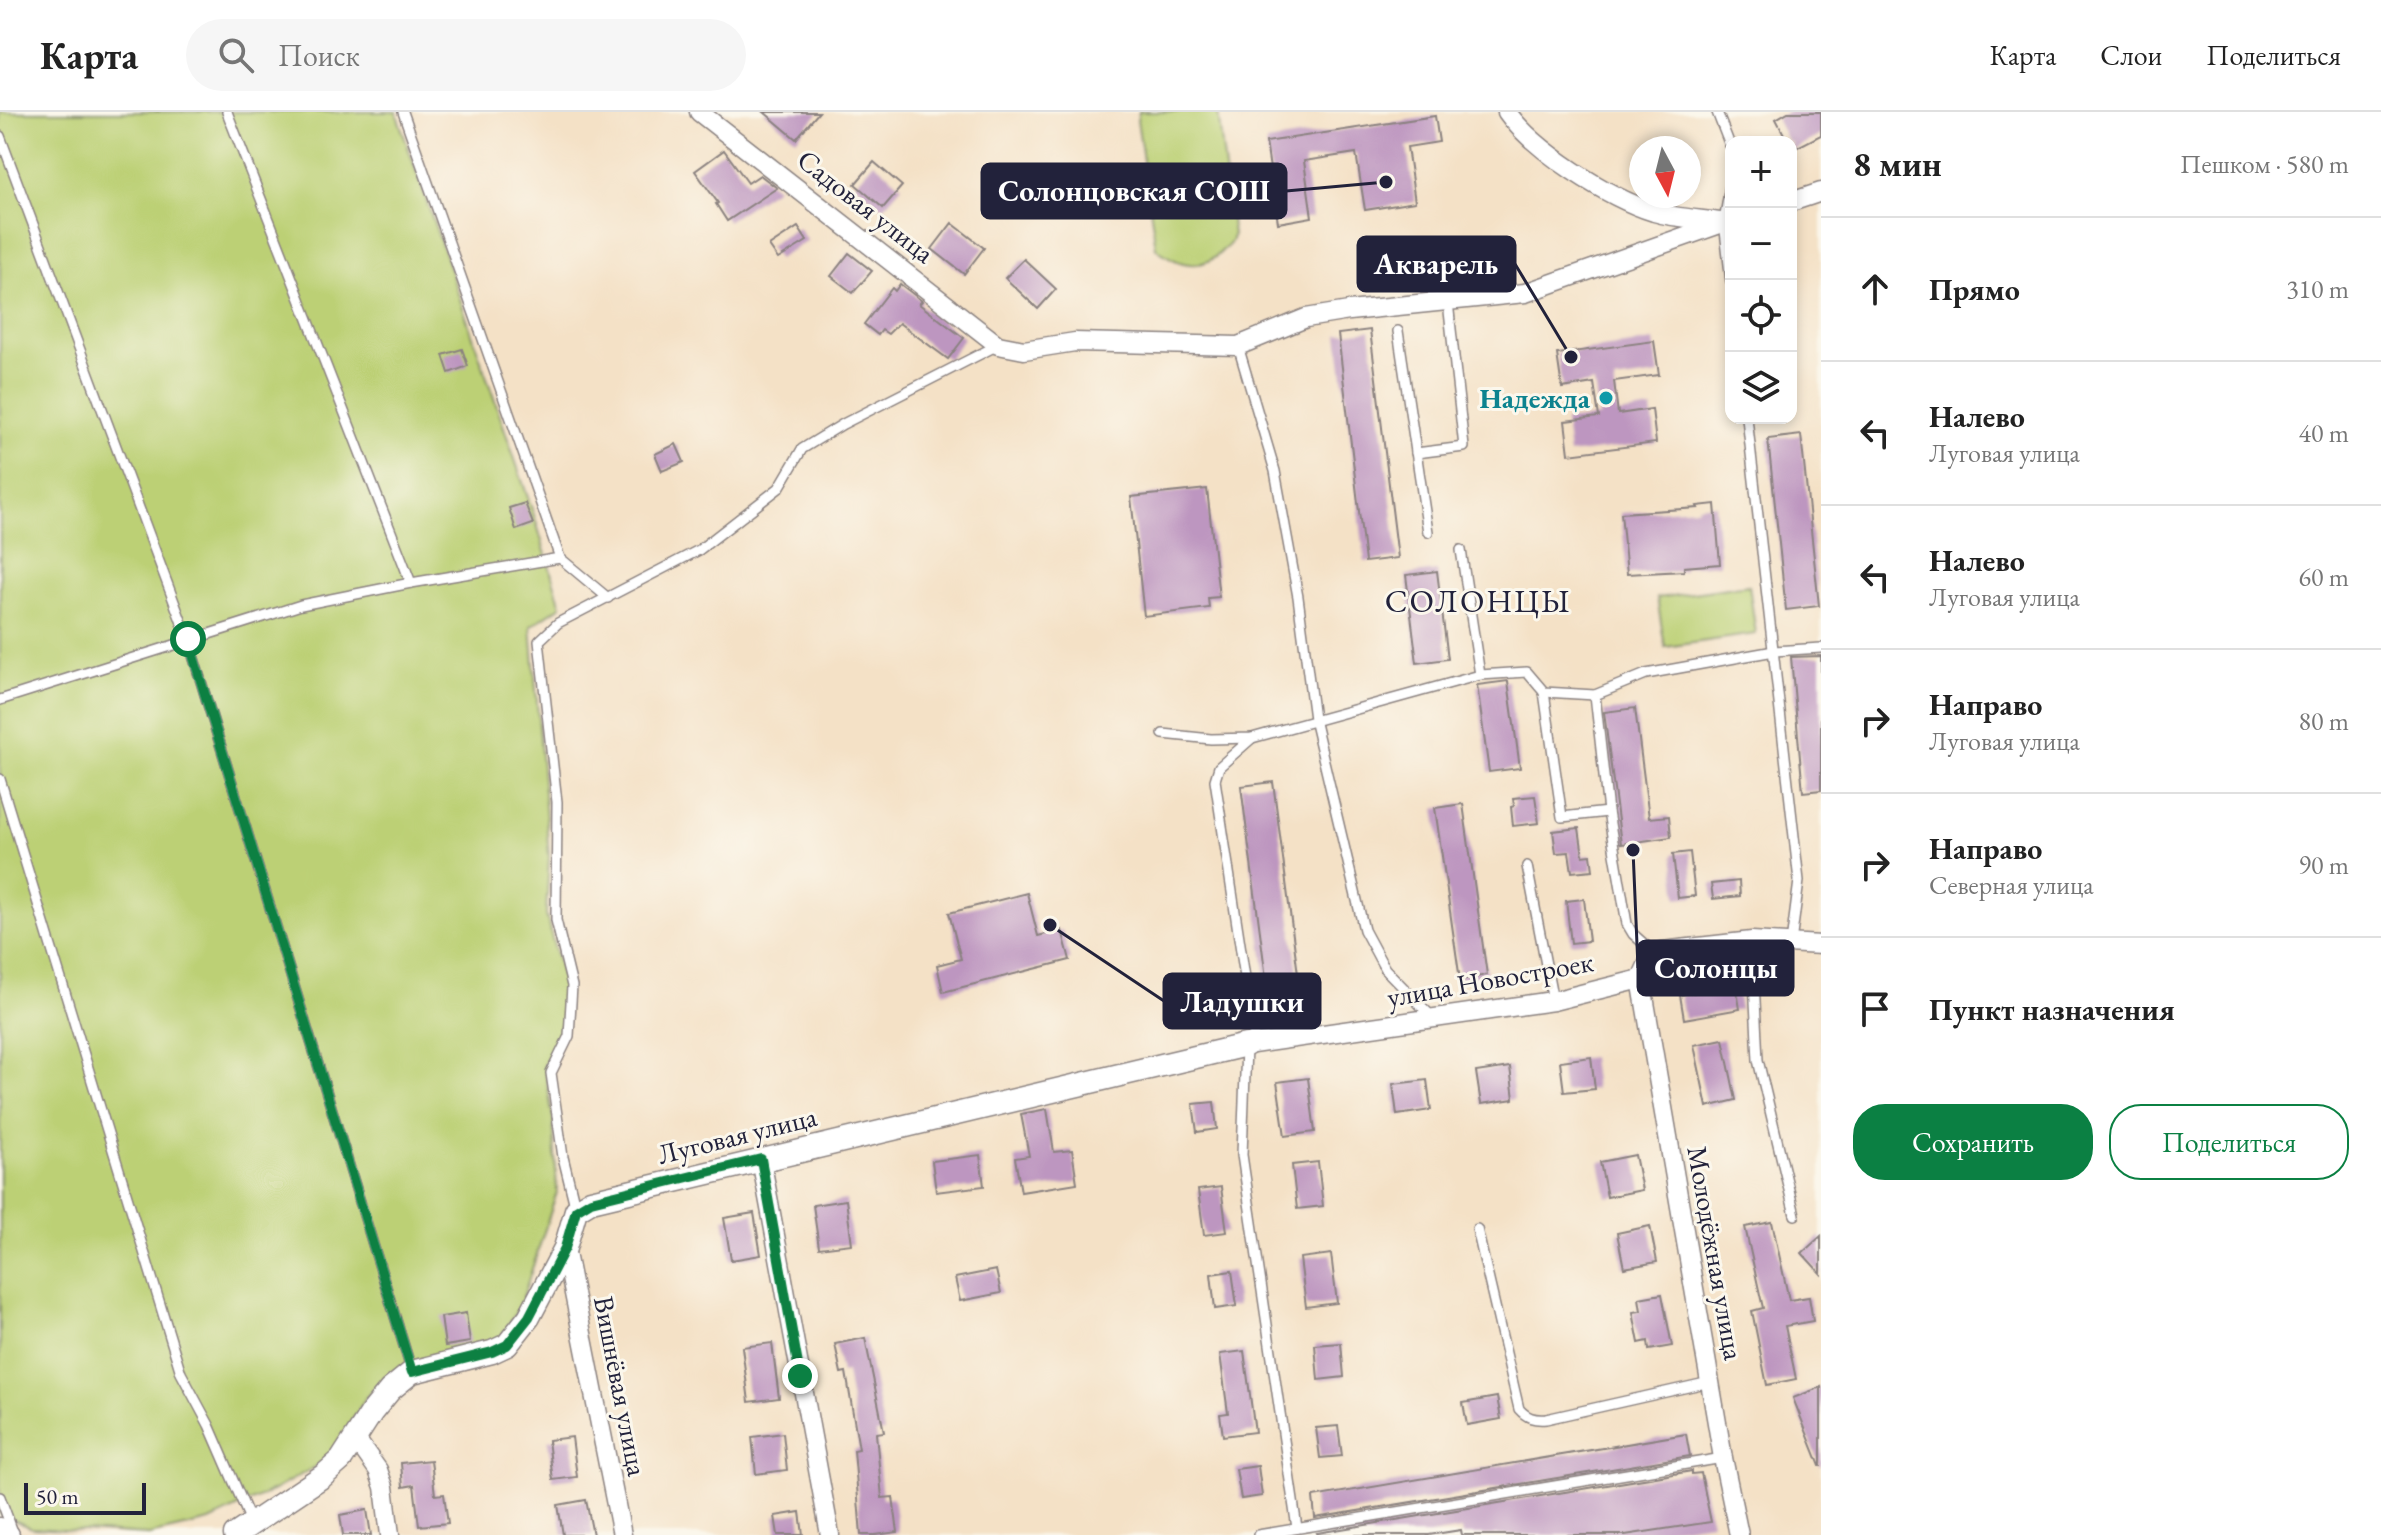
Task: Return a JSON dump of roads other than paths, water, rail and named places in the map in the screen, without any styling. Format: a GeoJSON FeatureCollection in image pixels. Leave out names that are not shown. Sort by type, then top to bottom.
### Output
{"type":"FeatureCollection","features":[{"type":"Feature","properties":{"kind":"street","name":"Садовая улица"},"geometry":{"type":"LineString","coordinates":[[699,112],[998,345]]}},
{"type":"Feature","properties":{"kind":"street"},"geometry":{"type":"LineString","coordinates":[[1507,112],[1518,129],[1553,157],[1621,198],[1655,213],[1725,221]]}},
{"type":"Feature","properties":{"kind":"street"},"geometry":{"type":"LineString","coordinates":[[1797,200],[1821,192]]}},
{"type":"Feature","properties":{"kind":"street"},"geometry":{"type":"LineString","coordinates":[[998,345],[1024,350],[1075,342],[1238,346],[1306,318],[1525,293],[1725,222]]}},
{"type":"Feature","properties":{"kind":"street"},"geometry":{"type":"LineString","coordinates":[[1641,979],[1653,952],[1752,941],[1821,945]]}},
{"type":"Feature","properties":{"kind":"street","name":"улица Новостроек"},"geometry":{"type":"LineString","coordinates":[[1251,1044],[1553,1001],[1641,979]]}},
{"type":"Feature","properties":{"kind":"street","name":"Молодёжная улица"},"geometry":{"type":"LineString","coordinates":[[1641,979],[1736,1535]]}},
{"type":"Feature","properties":{"kind":"street","name":"Луговая улица"},"geometry":{"type":"LineString","coordinates":[[576,1210],[591,1201],[761,1159],[1251,1044]]}},
{"type":"Feature","properties":{"kind":"street"},"geometry":{"type":"LineString","coordinates":[[761,1159],[830,1535]]}},
{"type":"Feature","properties":{"kind":"street"},"geometry":{"type":"LineString","coordinates":[[243,1530],[323,1476],[341,1460],[372,1412],[390,1390],[412,1372],[492,1352],[507,1345],[529,1317],[565,1248],[576,1210]]}},
{"type":"Feature","properties":{"kind":"street","name":"Вишнёвая улица"},"geometry":{"type":"LineString","coordinates":[[565,1248],[622,1535]]}},
{"type":"Feature","properties":{"kind":"street"},"geometry":{"type":"LineString","coordinates":[[356,1439],[381,1479],[390,1535]]}},
{"type":"Feature","properties":{"kind":"street"},"geometry":{"type":"LineString","coordinates":[[0,1529],[11,1535]]}},
{"type":"Feature","properties":{"kind":"lane"},"geometry":{"type":"LineString","coordinates":[[227,112],[411,583]]}},
{"type":"Feature","properties":{"kind":"lane"},"geometry":{"type":"LineString","coordinates":[[403,112],[560,558],[608,598]]}},
{"type":"Feature","properties":{"kind":"lane"},"geometry":{"type":"LineString","coordinates":[[1717,112],[1726,136]]}},
{"type":"Feature","properties":{"kind":"lane"},"geometry":{"type":"LineString","coordinates":[[0,136],[188,639],[412,1372]]}},
{"type":"Feature","properties":{"kind":"lane"},"geometry":{"type":"LineString","coordinates":[[1416,453],[1464,447],[1448,302]]}},
{"type":"Feature","properties":{"kind":"lane"},"geometry":{"type":"LineString","coordinates":[[1398,331],[1428,532]]}},
{"type":"Feature","properties":{"kind":"lane"},"geometry":{"type":"LineString","coordinates":[[576,1210],[563,1157],[551,1073],[569,1036],[572,986],[556,920],[557,802],[539,641],[558,623],[699,550],[779,488],[802,449],[843,424],[998,345]]}},
{"type":"Feature","properties":{"kind":"lane"},"geometry":{"type":"LineString","coordinates":[[1238,346],[1275,471],[1298,597],[1314,719],[1364,930],[1385,969],[1434,1019]]}},
{"type":"Feature","properties":{"kind":"lane"},"geometry":{"type":"LineString","coordinates":[[1748,424],[1799,881],[1791,944]]}},
{"type":"Feature","properties":{"kind":"lane"},"geometry":{"type":"LineString","coordinates":[[1461,550],[1480,675]]}},
{"type":"Feature","properties":{"kind":"lane"},"geometry":{"type":"LineString","coordinates":[[0,700],[301,605],[560,558]]}},
{"type":"Feature","properties":{"kind":"lane"},"geometry":{"type":"LineString","coordinates":[[1544,692],[1595,695],[1646,674],[1774,651],[1821,648]]}},
{"type":"Feature","properties":{"kind":"lane"},"geometry":{"type":"LineString","coordinates":[[1163,734],[1211,739],[1252,738],[1480,675],[1527,672],[1544,692],[1562,817],[1608,812]]}},
{"type":"Feature","properties":{"kind":"lane"},"geometry":{"type":"LineString","coordinates":[[1595,695],[1608,812],[1627,924],[1633,934],[1653,952]]}},
{"type":"Feature","properties":{"kind":"lane"},"geometry":{"type":"LineString","coordinates":[[1252,738],[1219,767],[1215,780],[1251,1044],[1242,1155],[1297,1528]]}},
{"type":"Feature","properties":{"kind":"lane"},"geometry":{"type":"LineString","coordinates":[[0,779],[181,1373],[209,1425],[243,1530]]}},
{"type":"Feature","properties":{"kind":"lane"},"geometry":{"type":"LineString","coordinates":[[1527,866],[1553,1001]]}},
{"type":"Feature","properties":{"kind":"lane"},"geometry":{"type":"LineString","coordinates":[[1752,941],[1758,1060],[1795,1215]]}},
{"type":"Feature","properties":{"kind":"lane"},"geometry":{"type":"LineString","coordinates":[[1477,1229],[1519,1409],[1525,1416],[1535,1420],[1546,1419],[1710,1382]]}},
{"type":"Feature","properties":{"kind":"lane"},"geometry":{"type":"LineString","coordinates":[[1258,1535],[1723,1458]]}},
{"type":"Feature","properties":{"kind":"lane"},"geometry":{"type":"LineString","coordinates":[[0,1497],[11,1535]]}},
{"type":"Feature","properties":{"kind":"place","name":"Солонцовская СОШ"},"geometry":{"type":"Point","coordinates":[1386,182]}},
{"type":"Feature","properties":{"kind":"place","name":"Акварель"},"geometry":{"type":"Point","coordinates":[1571,357]}},
{"type":"Feature","properties":{"kind":"place","name":"Надежда"},"geometry":{"type":"Point","coordinates":[1606,398]}},
{"type":"Feature","properties":{"kind":"place","name":"Солонцы"},"geometry":{"type":"Point","coordinates":[1633,850]}},
{"type":"Feature","properties":{"kind":"place","name":"Ладушки"},"geometry":{"type":"Point","coordinates":[1050,925]}},
{"type":"Feature","properties":{"kind":"district","name":"СОЛОНЦЫ"},"geometry":{"type":"Point","coordinates":[1478,601]}}]}
